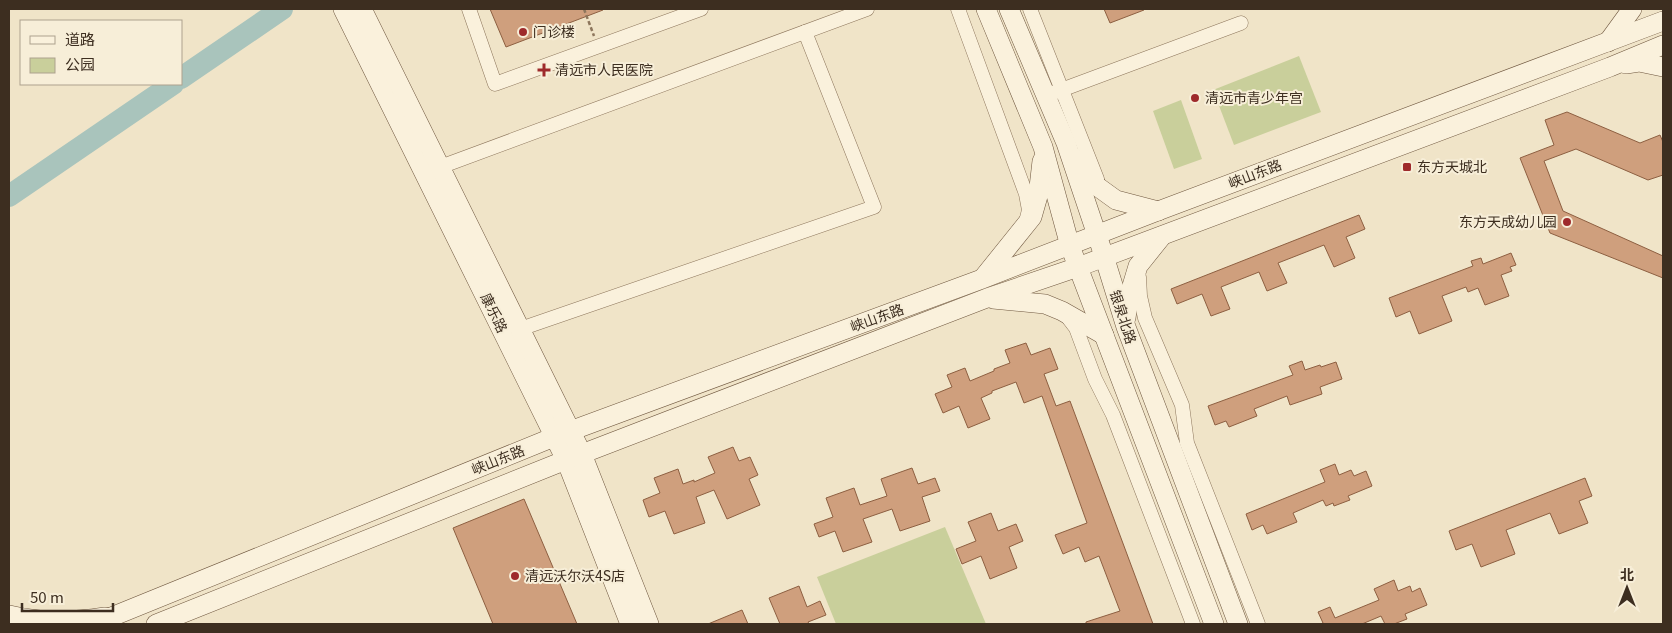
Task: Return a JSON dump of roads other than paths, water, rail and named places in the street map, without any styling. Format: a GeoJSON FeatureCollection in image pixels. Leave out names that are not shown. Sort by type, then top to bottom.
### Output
{"type":"FeatureCollection","features":[{"type":"Feature","properties":{"kind":"street","name":"康乐路"},"geometry":{"type":"LineString","coordinates":[[343,9],[574,457],[649,624]]}},
{"type":"Feature","properties":{"kind":"street","name":"康乐路"},"geometry":{"type":"LineString","coordinates":[[362,9],[520,329],[562,434]]}},
{"type":"Feature","properties":{"kind":"street"},"geometry":{"type":"LineString","coordinates":[[469,9],[495,84],[701,9]]}},
{"type":"Feature","properties":{"kind":"street"},"geometry":{"type":"LineString","coordinates":[[440,166],[867,9]]}},
{"type":"Feature","properties":{"kind":"street"},"geometry":{"type":"LineString","coordinates":[[958,9],[1026,194],[1028,210],[1023,230]]}},
{"type":"Feature","properties":{"kind":"street","name":"银泉北路"},"geometry":{"type":"LineString","coordinates":[[986,9],[1043,147],[1070,246],[1214,624]]}},
{"type":"Feature","properties":{"kind":"street","name":"银泉北路"},"geometry":{"type":"LineString","coordinates":[[1009,9],[1097,179],[1116,200]]}},
{"type":"Feature","properties":{"kind":"street","name":"银泉北路"},"geometry":{"type":"LineString","coordinates":[[1030,9],[1066,143],[1126,327],[1238,624]]}},
{"type":"Feature","properties":{"kind":"street"},"geometry":{"type":"LineString","coordinates":[[1608,42],[1632,9]]}},
{"type":"Feature","properties":{"kind":"street","name":"峡山东路"},"geometry":{"type":"LineString","coordinates":[[94,624],[562,434],[1070,246],[1158,211],[1663,21]]}},
{"type":"Feature","properties":{"kind":"street"},"geometry":{"type":"LineString","coordinates":[[1054,93],[1241,23]]}},
{"type":"Feature","properties":{"kind":"street"},"geometry":{"type":"LineString","coordinates":[[520,329],[874,207],[805,32]]}},
{"type":"Feature","properties":{"kind":"street","name":"峡山东路"},"geometry":{"type":"LineString","coordinates":[[156,624],[574,457],[987,298],[1078,267],[1610,67],[1663,45]]}},
{"type":"Feature","properties":{"kind":"street"},"geometry":{"type":"LineString","coordinates":[[1610,67],[1639,62],[1663,68]]}},
{"type":"Feature","properties":{"kind":"street"},"geometry":{"type":"LineString","coordinates":[[1066,143],[1098,187],[1116,200],[1158,211]]}},
{"type":"Feature","properties":{"kind":"street"},"geometry":{"type":"LineString","coordinates":[[982,279],[1032,217],[1042,171],[1043,147]]}},
{"type":"Feature","properties":{"kind":"street"},"geometry":{"type":"LineString","coordinates":[[1126,327],[1126,311],[1138,266],[1163,235]]}},
{"type":"Feature","properties":{"kind":"street","name":"银泉北路"},"geometry":{"type":"LineString","coordinates":[[1138,266],[1140,296],[1145,318],[1182,405],[1187,443],[1258,624]]}},
{"type":"Feature","properties":{"kind":"street"},"geometry":{"type":"LineString","coordinates":[[987,298],[1045,304],[1062,311],[1104,336]]}},
{"type":"Feature","properties":{"kind":"street"},"geometry":{"type":"LineString","coordinates":[[1062,311],[1076,328],[1095,379],[1113,415],[1192,624]]}},
{"type":"Feature","properties":{"kind":"street","name":"康乐路"},"geometry":{"type":"LineString","coordinates":[[574,457],[630,624]]}},
{"type":"Feature","properties":{"kind":"street"},"geometry":{"type":"LineString","coordinates":[[9,615],[59,622],[116,616]]}},
{"type":"Feature","properties":{"kind":"waterway"},"geometry":{"type":"LineString","coordinates":[[182,77],[282,9]]}},
{"type":"Feature","properties":{"kind":"waterway"},"geometry":{"type":"LineString","coordinates":[[9,196],[172,85]]}},
{"type":"Feature","properties":{"kind":"place","name":"门诊楼"},"geometry":{"type":"Point","coordinates":[523,32]}},
{"type":"Feature","properties":{"kind":"place","name":"清远市人民医院"},"geometry":{"type":"Point","coordinates":[544,70]}},
{"type":"Feature","properties":{"kind":"place","name":"清远市青少年宫"},"geometry":{"type":"Point","coordinates":[1195,98]}},
{"type":"Feature","properties":{"kind":"place","name":"东方天城北"},"geometry":{"type":"Point","coordinates":[1407,167]}},
{"type":"Feature","properties":{"kind":"place","name":"东方天成幼儿园"},"geometry":{"type":"Point","coordinates":[1567,222]}},
{"type":"Feature","properties":{"kind":"place","name":"清远沃尔沃4S店"},"geometry":{"type":"Point","coordinates":[515,576]}}]}
